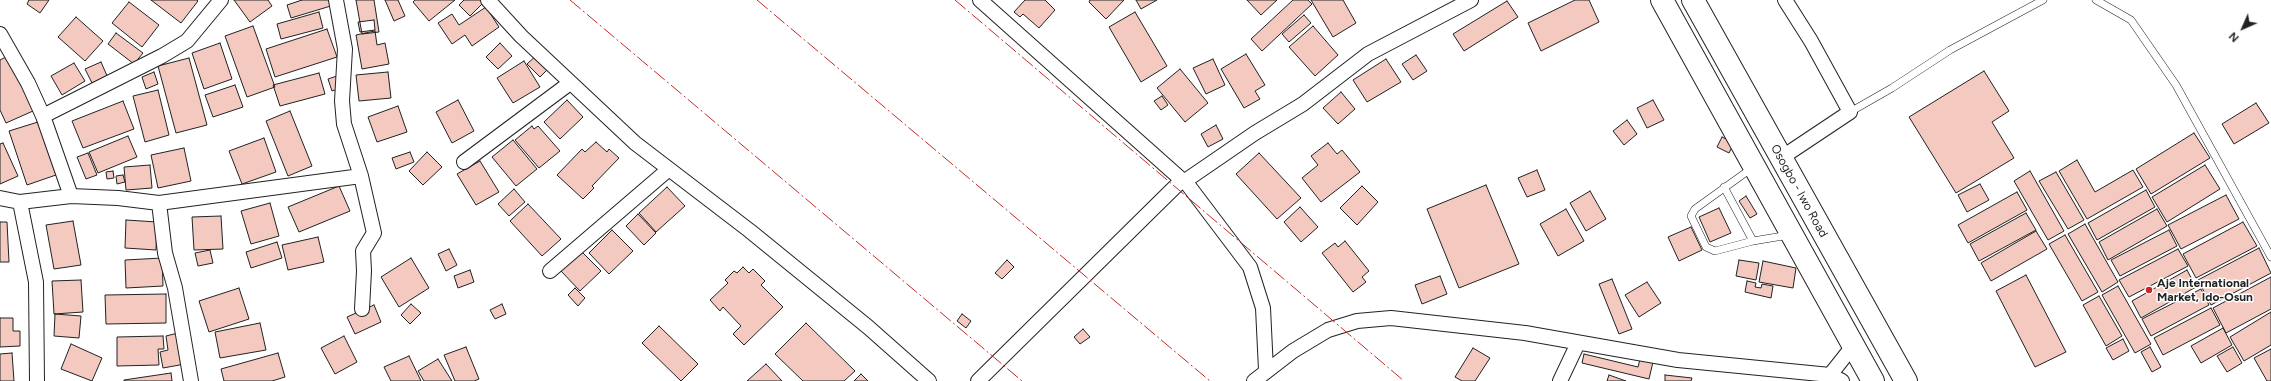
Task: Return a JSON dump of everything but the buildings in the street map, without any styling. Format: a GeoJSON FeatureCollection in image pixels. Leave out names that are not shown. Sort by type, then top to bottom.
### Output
{"type":"FeatureCollection","features":[{"type":"Feature","properties":{"kind":"main road"},"geometry":{"type":"LineString","coordinates":[[1662,0],[1873,381]]}},
{"type":"Feature","properties":{"kind":"main road","name":"Osogbo - Iwo Road"},"geometry":{"type":"LineString","coordinates":[[1693,0],[1906,381]]}},
{"type":"Feature","properties":{"kind":"street"},"geometry":{"type":"LineString","coordinates":[[43,116],[162,56],[187,41],[221,0]]}},
{"type":"Feature","properties":{"kind":"street"},"geometry":{"type":"LineString","coordinates":[[336,0],[345,49],[342,102],[344,124],[361,176],[374,232],[363,251],[364,271],[362,309]]}},
{"type":"Feature","properties":{"kind":"street"},"geometry":{"type":"LineString","coordinates":[[488,0],[521,36],[635,143],[868,327],[929,381]]}},
{"type":"Feature","properties":{"kind":"street"},"geometry":{"type":"LineString","coordinates":[[980,0],[1184,181],[1250,266],[1263,308],[1266,370]]}},
{"type":"Feature","properties":{"kind":"street"},"geometry":{"type":"LineString","coordinates":[[978,381],[1184,181],[1255,133],[1303,104],[1368,54],[1471,0]]}},
{"type":"Feature","properties":{"kind":"street"},"geometry":{"type":"LineString","coordinates":[[1781,158],[1850,112],[1811,41],[1785,0]]}},
{"type":"Feature","properties":{"kind":"street"},"geometry":{"type":"LineString","coordinates":[[0,34],[28,83],[43,116],[71,196]]}},
{"type":"Feature","properties":{"kind":"street"},"geometry":{"type":"LineString","coordinates":[[464,162],[570,83]]}},
{"type":"Feature","properties":{"kind":"street"},"geometry":{"type":"LineString","coordinates":[[550,271],[669,169]]}},
{"type":"Feature","properties":{"kind":"street"},"geometry":{"type":"LineString","coordinates":[[0,198],[20,202],[71,196],[118,198],[159,203],[361,176]]}},
{"type":"Feature","properties":{"kind":"street"},"geometry":{"type":"LineString","coordinates":[[20,202],[36,282],[37,381]]}},
{"type":"Feature","properties":{"kind":"street"},"geometry":{"type":"LineString","coordinates":[[159,203],[165,253],[175,288],[191,381]]}},
{"type":"Feature","properties":{"kind":"street"},"geometry":{"type":"LineString","coordinates":[[1254,381],[1266,370],[1328,330],[1357,321],[1391,318],[1525,333],[1678,360],[1836,378],[1853,346]]}},
{"type":"Feature","properties":{"kind":"street"},"geometry":{"type":"LineString","coordinates":[[1560,381],[1578,343]]}},
{"type":"Feature","properties":{"kind":"lane"},"geometry":{"type":"LineString","coordinates":[[1850,112],[1892,88],[1950,50],[2043,0]]}},
{"type":"Feature","properties":{"kind":"lane"},"geometry":{"type":"LineString","coordinates":[[2096,0],[2132,20],[2176,85],[2271,257]]}},
{"type":"Feature","properties":{"kind":"lane"},"geometry":{"type":"LineString","coordinates":[[1754,167],[1724,187],[1696,209],[1691,216],[1706,247],[1715,251],[1753,241],[1792,235]]}},
{"type":"Feature","properties":{"kind":"lane"},"geometry":{"type":"LineString","coordinates":[[1724,187],[1753,241]]}},
{"type":"Feature","properties":{"kind":"power"},"geometry":{"type":"LineString","coordinates":[[570,0],[1022,381]]}},
{"type":"Feature","properties":{"kind":"power"},"geometry":{"type":"LineString","coordinates":[[757,0],[1210,381]]}},
{"type":"Feature","properties":{"kind":"power"},"geometry":{"type":"LineString","coordinates":[[955,0],[1404,381]]}},
{"type":"Feature","properties":{"kind":"place","name":"Aje International Market, Ido-Osun"},"geometry":{"type":"Point","coordinates":[2149,290]}}]}
